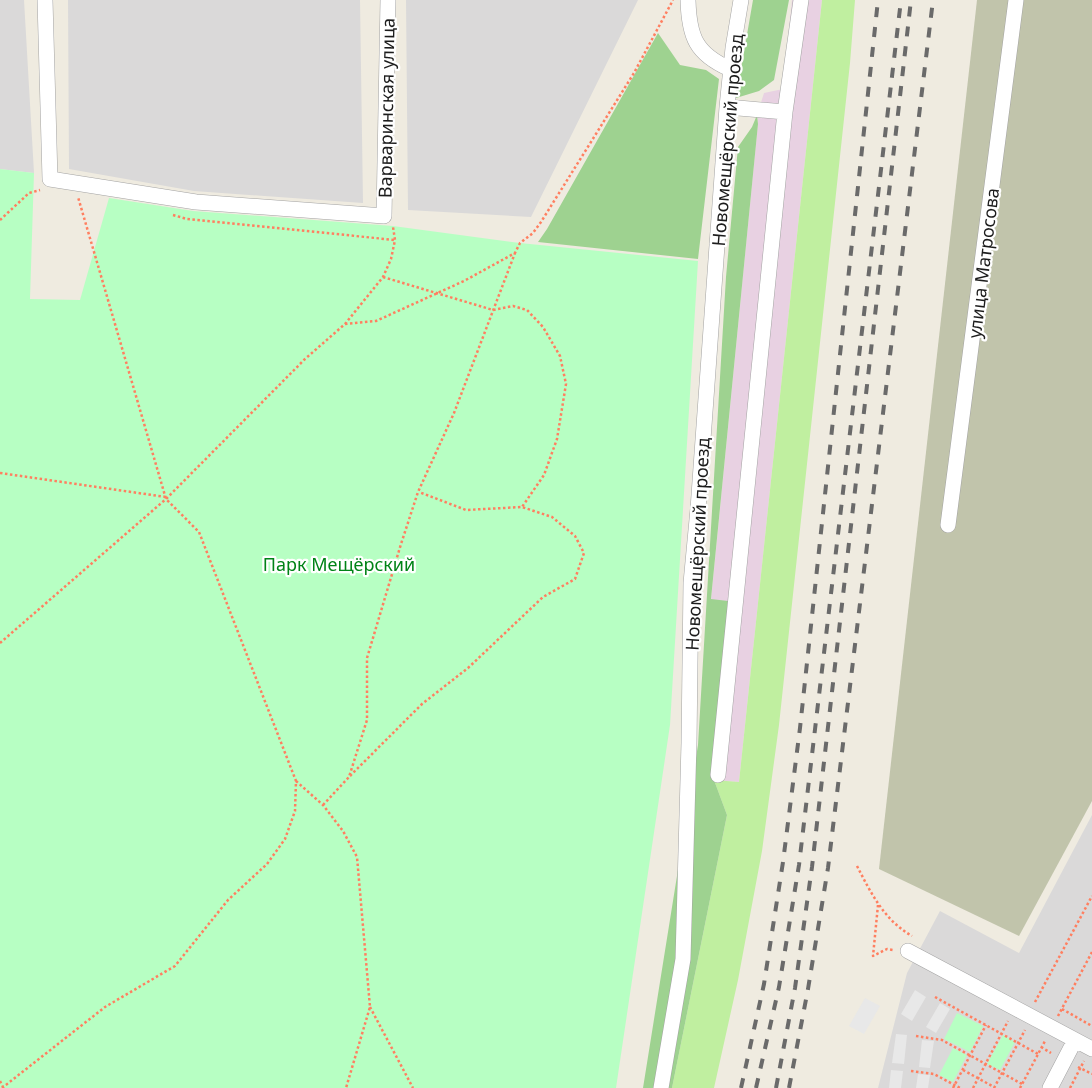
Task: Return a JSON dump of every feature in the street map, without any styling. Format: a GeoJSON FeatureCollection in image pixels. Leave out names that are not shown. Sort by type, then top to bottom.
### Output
{"type":"FeatureCollection","features":[{"type":"Feature","properties":{"kind":"street"},"geometry":{"type":"LineString","coordinates":[[46,0],[48,183],[73,182],[196,202],[384,216]]}},
{"type":"Feature","properties":{"kind":"street","name":"Варваринская улица"},"geometry":{"type":"LineString","coordinates":[[384,216],[388,0]]}},
{"type":"Feature","properties":{"kind":"street"},"geometry":{"type":"LineString","coordinates":[[688,0],[692,33],[701,50],[714,62],[730,69]]}},
{"type":"Feature","properties":{"kind":"street","name":"Новомещёрский проезд"},"geometry":{"type":"LineString","coordinates":[[661,1088],[683,959],[691,583],[699,499],[730,69],[741,0]]}},
{"type":"Feature","properties":{"kind":"street"},"geometry":{"type":"LineString","coordinates":[[718,775],[786,112],[801,0]]}},
{"type":"Feature","properties":{"kind":"street","name":"улица Матросова"},"geometry":{"type":"LineString","coordinates":[[948,525],[1016,0]]}},
{"type":"Feature","properties":{"kind":"street"},"geometry":{"type":"LineString","coordinates":[[727,107],[786,112]]}},
{"type":"Feature","properties":{"kind":"street"},"geometry":{"type":"LineString","coordinates":[[908,951],[1091,1049]]}},
{"type":"Feature","properties":{"kind":"street"},"geometry":{"type":"LineString","coordinates":[[1050,1088],[1075,1040]]}},
{"type":"Feature","properties":{"kind":"path"},"geometry":{"type":"LineString","coordinates":[[349,777],[367,720],[367,658],[418,492],[454,414],[520,243],[534,233],[541,222],[634,73],[673,0]]}},
{"type":"Feature","properties":{"kind":"path"},"geometry":{"type":"LineString","coordinates":[[0,1081],[3,1088],[105,1007],[175,966],[228,900],[267,864],[285,840],[295,811],[296,781],[199,532],[166,498],[73,182]]}},
{"type":"Feature","properties":{"kind":"path"},"geometry":{"type":"LineString","coordinates":[[0,220],[29,193],[48,183]]}},
{"type":"Feature","properties":{"kind":"path"},"geometry":{"type":"LineString","coordinates":[[0,643],[166,498],[304,359],[345,324],[383,276],[392,258],[395,240],[392,226],[384,216]]}},
{"type":"Feature","properties":{"kind":"path"},"geometry":{"type":"LineString","coordinates":[[345,324],[376,320],[464,281],[516,253]]}},
{"type":"Feature","properties":{"kind":"path"},"geometry":{"type":"LineString","coordinates":[[383,276],[493,310],[513,306],[527,310],[543,327],[560,356],[566,384],[557,439],[544,475],[522,507]]}},
{"type":"Feature","properties":{"kind":"path"},"geometry":{"type":"LineString","coordinates":[[0,473],[166,498]]}},
{"type":"Feature","properties":{"kind":"path"},"geometry":{"type":"LineString","coordinates":[[323,805],[422,704],[468,668],[543,597],[575,579],[584,553],[575,536],[552,518],[522,507],[466,510],[418,492]]}},
{"type":"Feature","properties":{"kind":"path"},"geometry":{"type":"LineString","coordinates":[[296,781],[323,805],[343,831],[357,858],[370,1007],[346,1088]]}},
{"type":"Feature","properties":{"kind":"path"},"geometry":{"type":"LineString","coordinates":[[856,866],[878,905],[903,931],[915,938],[906,955],[887,949],[873,956],[878,905]]}},
{"type":"Feature","properties":{"kind":"path"},"geometry":{"type":"LineString","coordinates":[[963,1070],[995,1088],[1018,1043],[1025,1014],[1092,896]]}},
{"type":"Feature","properties":{"kind":"path"},"geometry":{"type":"LineString","coordinates":[[1020,1088],[1092,952]]}},
{"type":"Feature","properties":{"kind":"path"},"geometry":{"type":"LineString","coordinates":[[935,997],[1038,1054]]}},
{"type":"Feature","properties":{"kind":"path"},"geometry":{"type":"LineString","coordinates":[[370,1007],[413,1088]]}},
{"type":"Feature","properties":{"kind":"path"},"geometry":{"type":"LineString","coordinates":[[1062,1010],[1092,1026]]}},
{"type":"Feature","properties":{"kind":"path"},"geometry":{"type":"LineString","coordinates":[[973,1088],[1001,1034],[1025,1014]]}},
{"type":"Feature","properties":{"kind":"path"},"geometry":{"type":"LineString","coordinates":[[954,1087],[986,1026]]}},
{"type":"Feature","properties":{"kind":"path"},"geometry":{"type":"LineString","coordinates":[[916,1036],[942,1040],[1022,1084]]}},
{"type":"Feature","properties":{"kind":"path"},"geometry":{"type":"LineString","coordinates":[[1070,1088],[1091,1049]]}},
{"type":"Feature","properties":{"kind":"path"},"geometry":{"type":"LineString","coordinates":[[911,1071],[934,1074],[954,1087],[960,1088]]}},
{"type":"Feature","properties":{"kind":"shaded area"},"geometry":{"type":"Polygon","coordinates":[[[0,0],[24,0],[34,173],[0,169],[0,0]]]}},
{"type":"Feature","properties":{"kind":"shaded area"},"geometry":{"type":"Polygon","coordinates":[[[68,0],[360,0],[363,203],[194,191],[69,169],[68,0]]]}},
{"type":"Feature","properties":{"kind":"shaded area"},"geometry":{"type":"Polygon","coordinates":[[[406,0],[638,0],[531,217],[408,210],[406,0]]]}},
{"type":"Feature","properties":{"kind":"shaded area"},"geometry":{"type":"Polygon","coordinates":[[[792,0],[822,0],[739,782],[714,780],[728,602],[711,600],[758,124],[757,115],[764,93],[783,89],[792,0]]]}},
{"type":"Feature","properties":{"kind":"shaded area"},"geometry":{"type":"Polygon","coordinates":[[[977,0],[1092,0],[1092,801],[1019,936],[879,869],[977,0]]]}},
{"type":"Feature","properties":{"kind":"shaded area"},"geometry":{"type":"Polygon","coordinates":[[[1092,815],[1092,1088],[878,1088],[907,973],[940,911],[1019,953],[1092,815]]]}},
{"type":"Feature","properties":{"kind":"shaded area"},"geometry":{"type":"Polygon","coordinates":[[[915,990],[926,997],[912,1021],[901,1014],[915,990]]]}},
{"type":"Feature","properties":{"kind":"shaded area"},"geometry":{"type":"Polygon","coordinates":[[[865,998],[880,1006],[864,1034],[849,1026],[865,998]]]}},
{"type":"Feature","properties":{"kind":"shaded area"},"geometry":{"type":"Polygon","coordinates":[[[940,1003],[950,1009],[936,1033],[926,1027],[940,1003]]]}},
{"type":"Feature","properties":{"kind":"shaded area"},"geometry":{"type":"Polygon","coordinates":[[[896,1034],[907,1035],[904,1064],[892,1063],[896,1034]]]}},
{"type":"Feature","properties":{"kind":"shaded area"},"geometry":{"type":"Polygon","coordinates":[[[922,1040],[934,1041],[930,1068],[919,1067],[922,1040]]]}},
{"type":"Feature","properties":{"kind":"shaded area"},"geometry":{"type":"Polygon","coordinates":[[[891,1070],[903,1071],[901,1088],[889,1088],[891,1070]]]}},
{"type":"Feature","properties":{"kind":"shaded area"},"geometry":{"type":"Polygon","coordinates":[[[918,1074],[930,1075],[928,1088],[916,1088],[918,1074]]]}},
{"type":"Feature","properties":{"kind":"green space"},"geometry":{"type":"Polygon","coordinates":[[[753,0],[789,0],[774,80],[759,91],[736,98],[753,0]]]}},
{"type":"Feature","properties":{"kind":"green space"},"geometry":{"type":"Polygon","coordinates":[[[822,0],[855,0],[850,63],[779,725],[762,851],[738,980],[714,1088],[672,1088],[727,815],[714,780],[739,782],[822,0]]]}},
{"type":"Feature","properties":{"kind":"green space"},"geometry":{"type":"Polygon","coordinates":[[[658,33],[680,65],[706,70],[719,79],[698,259],[538,242],[547,229],[658,33]]]}},
{"type":"Feature","properties":{"kind":"green space"},"geometry":{"type":"Polygon","coordinates":[[[757,115],[758,124],[711,599],[728,601],[714,780],[727,815],[672,1088],[643,1088],[698,745],[726,277],[738,147],[752,127],[757,115]]]}},
{"type":"Feature","properties":{"kind":"green space","name":"Парк Мещёрский"},"geometry":{"type":"Polygon","coordinates":[[[0,169],[34,173],[30,299],[80,300],[109,198],[193,211],[393,226],[520,243],[698,261],[670,725],[616,1088],[0,1088],[0,169]]]}},
{"type":"Feature","properties":{"kind":"green space"},"geometry":{"type":"Polygon","coordinates":[[[957,1013],[983,1026],[970,1052],[944,1039],[957,1013]]]}},
{"type":"Feature","properties":{"kind":"green space"},"geometry":{"type":"Polygon","coordinates":[[[1003,1035],[1015,1042],[1000,1070],[987,1064],[1003,1035]]]}},
{"type":"Feature","properties":{"kind":"green space"},"geometry":{"type":"Polygon","coordinates":[[[953,1048],[967,1055],[953,1082],[939,1075],[953,1048]]]}},
{"type":"Feature","properties":{"kind":"railway"},"geometry":{"type":"LineString","coordinates":[[741,1088],[764,984],[783,862],[800,728],[878,0]]}},
{"type":"Feature","properties":{"kind":"railway"},"geometry":{"type":"LineString","coordinates":[[756,1088],[779,987],[799,865],[901,0]]}},
{"type":"Feature","properties":{"kind":"railway"},"geometry":{"type":"LineString","coordinates":[[776,1088],[795,988],[812,867],[911,0]]}},
{"type":"Feature","properties":{"kind":"railway"},"geometry":{"type":"LineString","coordinates":[[789,1088],[828,868],[933,0]]}}]}
